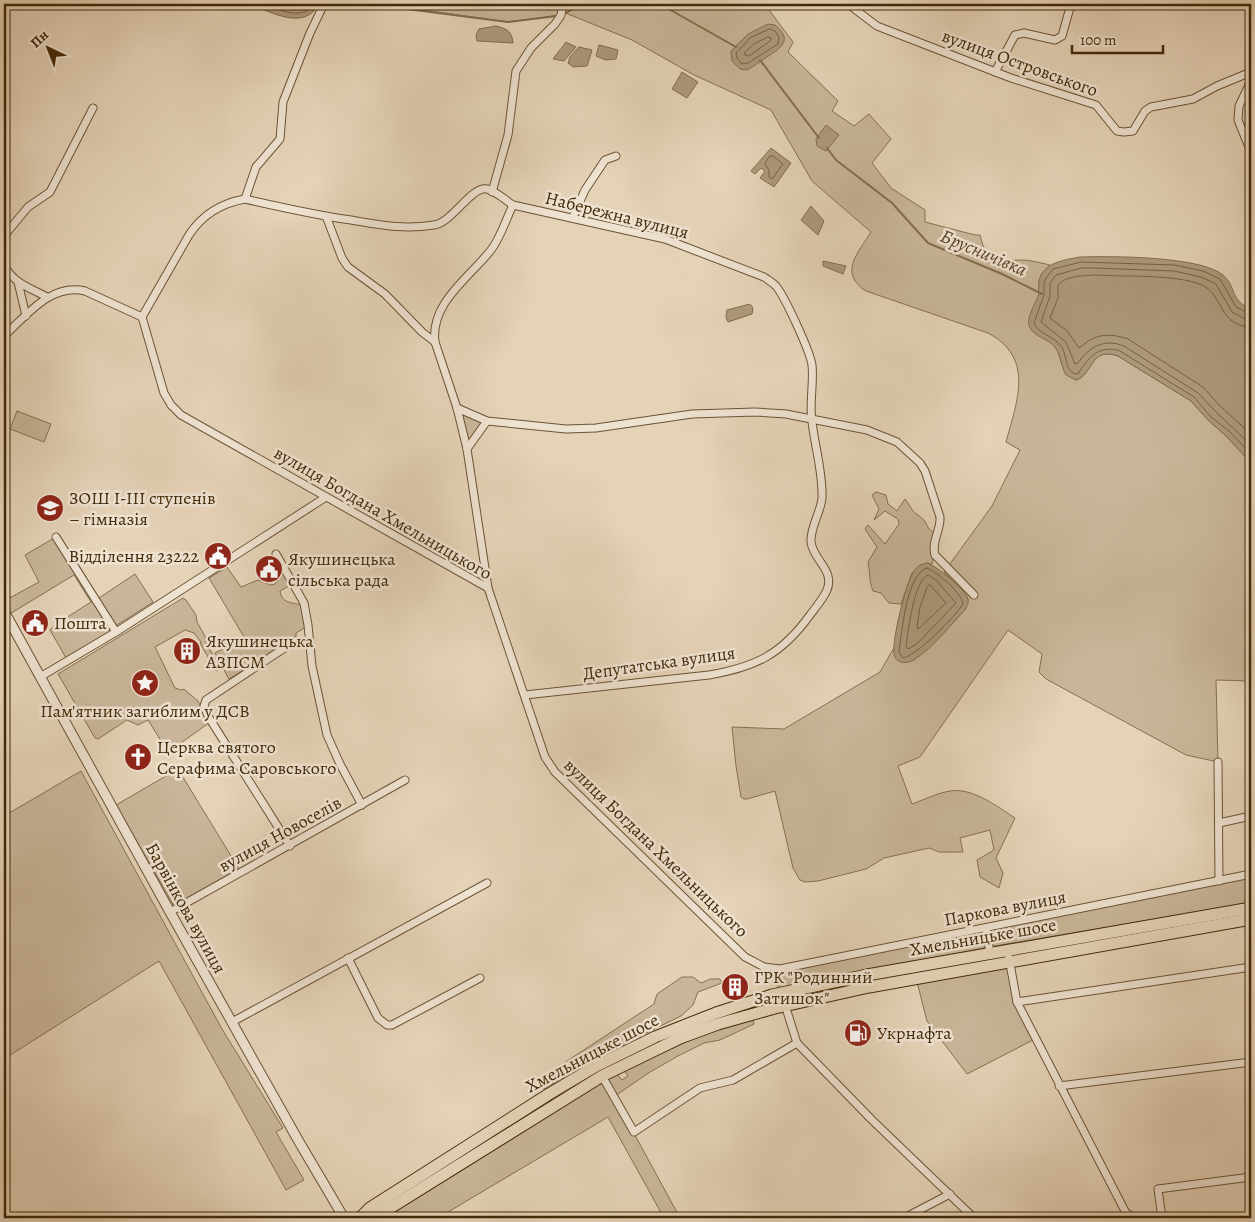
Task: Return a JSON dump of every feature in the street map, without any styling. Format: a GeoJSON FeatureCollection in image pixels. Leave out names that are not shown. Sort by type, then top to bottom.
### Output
{"type":"FeatureCollection","features":[{"type":"Feature","properties":{"kind":"highway","name":"Хмельницьке шосе"},"geometry":{"type":"LineString","coordinates":[[360,1218],[370,1208],[549,1094],[605,1061],[682,1025],[782,993],[867,975],[1251,908]]}},
{"type":"Feature","properties":{"kind":"highway","name":"Хмельницьке шосе"},"geometry":{"type":"LineString","coordinates":[[374,1218],[602,1076],[700,1030],[785,1005],[877,986],[1251,919]]}},
{"type":"Feature","properties":{"kind":"highway"},"geometry":{"type":"LineString","coordinates":[[782,993],[785,1005]]}},
{"type":"Feature","properties":{"kind":"street"},"geometry":{"type":"LineString","coordinates":[[245,199],[256,166],[280,139],[283,102],[310,33],[324,4]]}},
{"type":"Feature","properties":{"kind":"street"},"geometry":{"type":"LineString","coordinates":[[492,192],[508,135],[516,71],[531,48],[555,24],[561,15],[563,4]]}},
{"type":"Feature","properties":{"kind":"street","name":"вулиця Островського"},"geometry":{"type":"LineString","coordinates":[[848,4],[877,26],[995,72],[1096,104],[1118,130],[1124,132],[1133,131],[1145,111],[1151,107],[1193,99],[1217,86],[1251,72]]}},
{"type":"Feature","properties":{"kind":"street"},"geometry":{"type":"LineString","coordinates":[[995,72],[1015,35],[1024,33],[1054,40],[1062,36],[1070,4]]}},
{"type":"Feature","properties":{"kind":"street"},"geometry":{"type":"LineString","coordinates":[[1251,81],[1239,106],[1238,120],[1251,152]]}},
{"type":"Feature","properties":{"kind":"street"},"geometry":{"type":"LineString","coordinates":[[4,236],[28,207],[50,192],[93,108]]}},
{"type":"Feature","properties":{"kind":"street"},"geometry":{"type":"LineString","coordinates":[[573,217],[585,190],[606,160],[616,156]]}},
{"type":"Feature","properties":{"kind":"street"},"geometry":{"type":"LineString","coordinates":[[4,336],[47,297],[64,290],[79,289],[86,291],[142,317],[193,230],[202,220],[220,207],[232,202],[245,199],[326,216],[401,228],[437,224],[450,218],[477,191],[485,189],[492,192],[513,205],[492,248],[448,298],[435,322],[433,333],[434,342],[457,408],[468,449],[488,588]]}},
{"type":"Feature","properties":{"kind":"street","name":"Набережна вулиця"},"geometry":{"type":"LineString","coordinates":[[513,205],[665,239],[764,277],[773,283],[786,303],[811,361],[811,419]]}},
{"type":"Feature","properties":{"kind":"street"},"geometry":{"type":"LineString","coordinates":[[326,216],[342,258],[348,267],[385,294],[434,342]]}},
{"type":"Feature","properties":{"kind":"street"},"geometry":{"type":"LineString","coordinates":[[4,265],[8,273],[18,282],[47,297]]}},
{"type":"Feature","properties":{"kind":"street"},"geometry":{"type":"LineString","coordinates":[[18,282],[26,316]]}},
{"type":"Feature","properties":{"kind":"street","name":"вулиця Богдана Хмельницького"},"geometry":{"type":"LineString","coordinates":[[142,317],[164,393],[175,410],[488,588],[546,757],[555,772],[746,956],[764,967]]}},
{"type":"Feature","properties":{"kind":"street"},"geometry":{"type":"LineString","coordinates":[[457,408],[487,421],[573,429],[596,428],[715,412],[766,412],[786,414],[880,434],[897,442],[914,457],[925,471],[941,524],[934,545],[935,555],[974,595]]}},
{"type":"Feature","properties":{"kind":"street","name":"Депутатська вулиця"},"geometry":{"type":"LineString","coordinates":[[525,696],[726,672],[771,655],[791,639],[825,593],[829,581],[827,573],[811,542],[822,492],[811,419]]}},
{"type":"Feature","properties":{"kind":"street"},"geometry":{"type":"LineString","coordinates":[[468,449],[487,421]]}},
{"type":"Feature","properties":{"kind":"street"},"geometry":{"type":"LineString","coordinates":[[40,677],[116,632],[326,497]]}},
{"type":"Feature","properties":{"kind":"street"},"geometry":{"type":"LineString","coordinates":[[56,537],[116,632]]}},
{"type":"Feature","properties":{"kind":"street"},"geometry":{"type":"LineString","coordinates":[[276,554],[304,603],[312,666],[328,736],[336,756],[362,805]]}},
{"type":"Feature","properties":{"kind":"street","name":"Барвінкова вулиця"},"geometry":{"type":"LineString","coordinates":[[4,611],[170,912],[344,1218]]}},
{"type":"Feature","properties":{"kind":"street"},"geometry":{"type":"LineString","coordinates":[[290,846],[208,716],[204,706],[206,700],[295,641]]}},
{"type":"Feature","properties":{"kind":"street"},"geometry":{"type":"LineString","coordinates":[[1218,762],[1219,880]]}},
{"type":"Feature","properties":{"kind":"street","name":"вулиця Новоселів"},"geometry":{"type":"LineString","coordinates":[[170,912],[405,780]]}},
{"type":"Feature","properties":{"kind":"street"},"geometry":{"type":"LineString","coordinates":[[1219,823],[1251,816]]}},
{"type":"Feature","properties":{"kind":"street","name":"Паркова вулиця"},"geometry":{"type":"LineString","coordinates":[[764,967],[780,970],[1251,874]]}},
{"type":"Feature","properties":{"kind":"street"},"geometry":{"type":"LineString","coordinates":[[232,1022],[487,882]]}},
{"type":"Feature","properties":{"kind":"street"},"geometry":{"type":"LineString","coordinates":[[986,928],[990,953]]}},
{"type":"Feature","properties":{"kind":"street"},"geometry":{"type":"LineString","coordinates":[[1008,950],[1017,1002],[1123,1216],[1135,1218]]}},
{"type":"Feature","properties":{"kind":"street"},"geometry":{"type":"LineString","coordinates":[[348,958],[378,1018],[387,1025],[392,1025],[480,978]]}},
{"type":"Feature","properties":{"kind":"street"},"geometry":{"type":"LineString","coordinates":[[1017,1002],[1251,966]]}},
{"type":"Feature","properties":{"kind":"street"},"geometry":{"type":"LineString","coordinates":[[785,1005],[797,1043],[872,1120],[974,1218]]}},
{"type":"Feature","properties":{"kind":"street"},"geometry":{"type":"LineString","coordinates":[[602,1076],[634,1132],[700,1088],[733,1080],[797,1043]]}},
{"type":"Feature","properties":{"kind":"street"},"geometry":{"type":"LineString","coordinates":[[1058,1086],[1251,1062]]}},
{"type":"Feature","properties":{"kind":"street"},"geometry":{"type":"LineString","coordinates":[[1162,1218],[1158,1189],[1251,1177]]}},
{"type":"Feature","properties":{"kind":"street"},"geometry":{"type":"LineString","coordinates":[[904,1218],[950,1194]]}},
{"type":"Feature","properties":{"kind":"shaded area"},"geometry":{"type":"Polygon","coordinates":[[[381,4],[563,4],[561,15],[508,22],[381,4]]]}},
{"type":"Feature","properties":{"kind":"shaded area"},"geometry":{"type":"Polygon","coordinates":[[[565,4],[767,4],[766,6],[793,42],[788,52],[838,101],[832,111],[854,126],[869,114],[891,139],[872,163],[891,188],[925,210],[925,222],[980,235],[986,251],[994,259],[1005,261],[1029,260],[1050,265],[1041,276],[1039,282],[1040,293],[1029,319],[1032,330],[1049,341],[1057,349],[1064,371],[1076,380],[1082,377],[1093,362],[1102,355],[1118,356],[1191,401],[1249,459],[1251,463],[1251,681],[1216,680],[1218,762],[1186,755],[1046,679],[1039,672],[1042,654],[1008,630],[920,757],[898,766],[912,804],[940,793],[950,791],[967,792],[984,799],[1015,818],[996,858],[1003,873],[999,888],[980,877],[977,860],[994,850],[990,830],[960,838],[963,852],[939,852],[929,848],[884,858],[866,869],[818,881],[805,882],[800,880],[793,868],[775,791],[747,799],[741,797],[732,727],[784,729],[880,672],[895,646],[896,652],[914,660],[961,613],[968,600],[966,595],[944,572],[992,506],[1020,450],[1006,442],[1018,396],[1017,368],[1012,355],[1003,343],[988,333],[866,291],[858,284],[853,277],[853,263],[871,232],[812,181],[771,110],[694,75],[632,40],[563,12],[565,4]]]}},
{"type":"Feature","properties":{"kind":"shaded area"},"geometry":{"type":"Polygon","coordinates":[[[457,408],[487,421],[467,449],[457,408]]]}},
{"type":"Feature","properties":{"kind":"shaded area"},"geometry":{"type":"Polygon","coordinates":[[[17,411],[51,424],[44,442],[10,429],[17,411]]]}},
{"type":"Feature","properties":{"kind":"shaded area"},"geometry":{"type":"Polygon","coordinates":[[[876,492],[886,495],[888,504],[897,511],[905,499],[913,511],[924,520],[929,529],[935,534],[932,564],[927,563],[912,573],[901,604],[889,603],[881,593],[873,591],[871,584],[868,562],[877,547],[865,529],[868,525],[885,544],[899,524],[898,519],[885,511],[874,520],[879,509],[872,495],[876,492]]]}},
{"type":"Feature","properties":{"kind":"shaded area"},"geometry":{"type":"Polygon","coordinates":[[[54,538],[112,629],[111,632],[66,658],[50,630],[91,602],[74,575],[8,615],[4,601],[39,582],[25,555],[54,538]]]}},
{"type":"Feature","properties":{"kind":"shaded area"},"geometry":{"type":"Polygon","coordinates":[[[227,567],[241,587],[258,580],[271,585],[275,584],[278,580],[276,572],[281,567],[291,585],[280,591],[281,595],[288,602],[301,605],[306,627],[296,633],[296,638],[229,679],[215,653],[244,637],[209,578],[227,567]]]}},
{"type":"Feature","properties":{"kind":"shaded area"},"geometry":{"type":"Polygon","coordinates":[[[135,574],[153,602],[117,625],[114,624],[99,598],[135,574]]]}},
{"type":"Feature","properties":{"kind":"shaded area"},"geometry":{"type":"Polygon","coordinates":[[[183,598],[196,615],[197,622],[206,638],[206,643],[221,668],[216,671],[201,642],[194,633],[185,630],[155,647],[175,688],[184,689],[198,701],[209,723],[168,752],[148,720],[138,725],[127,720],[98,739],[95,738],[58,674],[183,598]]]}},
{"type":"Feature","properties":{"kind":"shaded area"},"geometry":{"type":"Polygon","coordinates":[[[178,769],[239,869],[174,906],[116,805],[178,769]]]}},
{"type":"Feature","properties":{"kind":"shaded area"},"geometry":{"type":"Polygon","coordinates":[[[81,771],[222,1029],[283,1128],[276,1132],[304,1180],[286,1190],[159,961],[4,1059],[4,816],[81,771]]]}},
{"type":"Feature","properties":{"kind":"shaded area"},"geometry":{"type":"Polygon","coordinates":[[[1251,874],[1251,903],[989,947],[779,989],[776,983],[780,969],[1251,874]]]}},
{"type":"Feature","properties":{"kind":"shaded area"},"geometry":{"type":"Polygon","coordinates":[[[1010,965],[1017,1002],[1035,1039],[967,1074],[927,1021],[917,982],[1010,965]]]}},
{"type":"Feature","properties":{"kind":"shaded area"},"geometry":{"type":"Polygon","coordinates":[[[682,977],[693,977],[701,983],[710,979],[720,979],[722,983],[698,992],[693,1005],[681,1016],[603,1054],[544,1089],[538,1080],[654,1004],[657,994],[682,977]]]}},
{"type":"Feature","properties":{"kind":"shaded area"},"geometry":{"type":"Polygon","coordinates":[[[753,1020],[754,1024],[720,1040],[704,1043],[678,1056],[650,1072],[615,1096],[606,1079],[617,1074],[622,1080],[628,1076],[624,1070],[704,1034],[753,1020]]]}},
{"type":"Feature","properties":{"kind":"shaded area"},"geometry":{"type":"Polygon","coordinates":[[[605,1080],[680,1218],[664,1218],[608,1117],[438,1218],[384,1218],[605,1080]]]}},
{"type":"Feature","properties":{"kind":"water"},"geometry":{"type":"Polygon","coordinates":[[[248,4],[319,4],[313,12],[305,17],[296,18],[286,17],[248,4]]]}},
{"type":"Feature","properties":{"kind":"water"},"geometry":{"type":"Polygon","coordinates":[[[768,24],[775,25],[780,30],[784,39],[783,43],[777,50],[747,70],[740,69],[732,61],[731,51],[748,34],[768,24]]]}},
{"type":"Feature","properties":{"kind":"water"},"geometry":{"type":"Polygon","coordinates":[[[496,26],[508,31],[513,43],[477,41],[476,35],[479,29],[496,26]]]}},
{"type":"Feature","properties":{"kind":"water"},"geometry":{"type":"Polygon","coordinates":[[[566,42],[576,47],[564,61],[553,59],[566,42]]]}},
{"type":"Feature","properties":{"kind":"water"},"geometry":{"type":"Polygon","coordinates":[[[599,45],[618,50],[616,59],[606,60],[596,56],[599,45]]]}},
{"type":"Feature","properties":{"kind":"water"},"geometry":{"type":"Polygon","coordinates":[[[579,47],[592,50],[587,66],[573,67],[568,63],[570,57],[579,47]]]}},
{"type":"Feature","properties":{"kind":"water"},"geometry":{"type":"Polygon","coordinates":[[[682,72],[698,82],[687,98],[672,89],[682,72]]]}},
{"type":"Feature","properties":{"kind":"water"},"geometry":{"type":"Polygon","coordinates":[[[826,125],[839,135],[826,151],[817,146],[816,139],[826,125]]]}},
{"type":"Feature","properties":{"kind":"water"},"geometry":{"type":"Polygon","coordinates":[[[771,148],[791,163],[774,187],[760,178],[765,171],[761,168],[755,174],[751,171],[771,148]]]}},
{"type":"Feature","properties":{"kind":"water"},"geometry":{"type":"Polygon","coordinates":[[[811,206],[824,221],[818,235],[801,220],[811,206]]]}},
{"type":"Feature","properties":{"kind":"water"},"geometry":{"type":"Polygon","coordinates":[[[1080,257],[1154,258],[1195,264],[1212,269],[1223,275],[1239,302],[1251,309],[1251,463],[1191,401],[1118,356],[1102,355],[1093,362],[1082,377],[1076,380],[1066,375],[1055,348],[1032,331],[1029,319],[1038,297],[1039,281],[1045,270],[1055,263],[1080,257]]]}},
{"type":"Feature","properties":{"kind":"water"},"geometry":{"type":"Polygon","coordinates":[[[823,261],[846,266],[843,274],[823,266],[823,261]]]}},
{"type":"Feature","properties":{"kind":"water"},"geometry":{"type":"Polygon","coordinates":[[[750,304],[753,308],[752,314],[728,322],[726,317],[727,310],[750,304]]]}},
{"type":"Feature","properties":{"kind":"water"},"geometry":{"type":"Polygon","coordinates":[[[927,563],[950,578],[966,595],[968,603],[965,610],[928,649],[912,661],[902,662],[897,660],[894,653],[900,611],[914,571],[919,566],[927,563]]]}},
{"type":"Feature","properties":{"kind":"waterway","name":"Брусничівка"},"geometry":{"type":"LineString","coordinates":[[368,4],[508,22],[557,16]]}},
{"type":"Feature","properties":{"kind":"waterway","name":"Брусничівка"},"geometry":{"type":"LineString","coordinates":[[564,14],[582,4]]}},
{"type":"Feature","properties":{"kind":"waterway","name":"Брусничівка"},"geometry":{"type":"LineString","coordinates":[[660,4],[736,47]]}},
{"type":"Feature","properties":{"kind":"waterway","name":"Брусничівка"},"geometry":{"type":"LineString","coordinates":[[760,60],[819,138]]}},
{"type":"Feature","properties":{"kind":"waterway","name":"Брусничівка"},"geometry":{"type":"LineString","coordinates":[[827,148],[836,160],[892,203],[928,243],[1002,274],[1042,294]]}},
{"type":"Feature","properties":{"kind":"place","name":"ЗОШ І-ІІІ ступенів – гімназія"},"geometry":{"type":"Point","coordinates":[50,508]}},
{"type":"Feature","properties":{"kind":"place","name":"Відділення 23222"},"geometry":{"type":"Point","coordinates":[218,556]}},
{"type":"Feature","properties":{"kind":"place","name":"Якушинецька сільська рада"},"geometry":{"type":"Point","coordinates":[269,569]}},
{"type":"Feature","properties":{"kind":"place","name":"Пошта"},"geometry":{"type":"Point","coordinates":[35,623]}},
{"type":"Feature","properties":{"kind":"place","name":"Якушинецька АЗПСМ"},"geometry":{"type":"Point","coordinates":[187,651]}},
{"type":"Feature","properties":{"kind":"place","name":"Пам'ятник загиблим у ДСВ"},"geometry":{"type":"Point","coordinates":[145,683]}},
{"type":"Feature","properties":{"kind":"place","name":"Церква святого Серафима Саровського"},"geometry":{"type":"Point","coordinates":[138,757]}},
{"type":"Feature","properties":{"kind":"place","name":"ГРК \"Родинний Затишок\""},"geometry":{"type":"Point","coordinates":[735,987]}},
{"type":"Feature","properties":{"kind":"place","name":"Укрнафта"},"geometry":{"type":"Point","coordinates":[858,1033]}}]}
